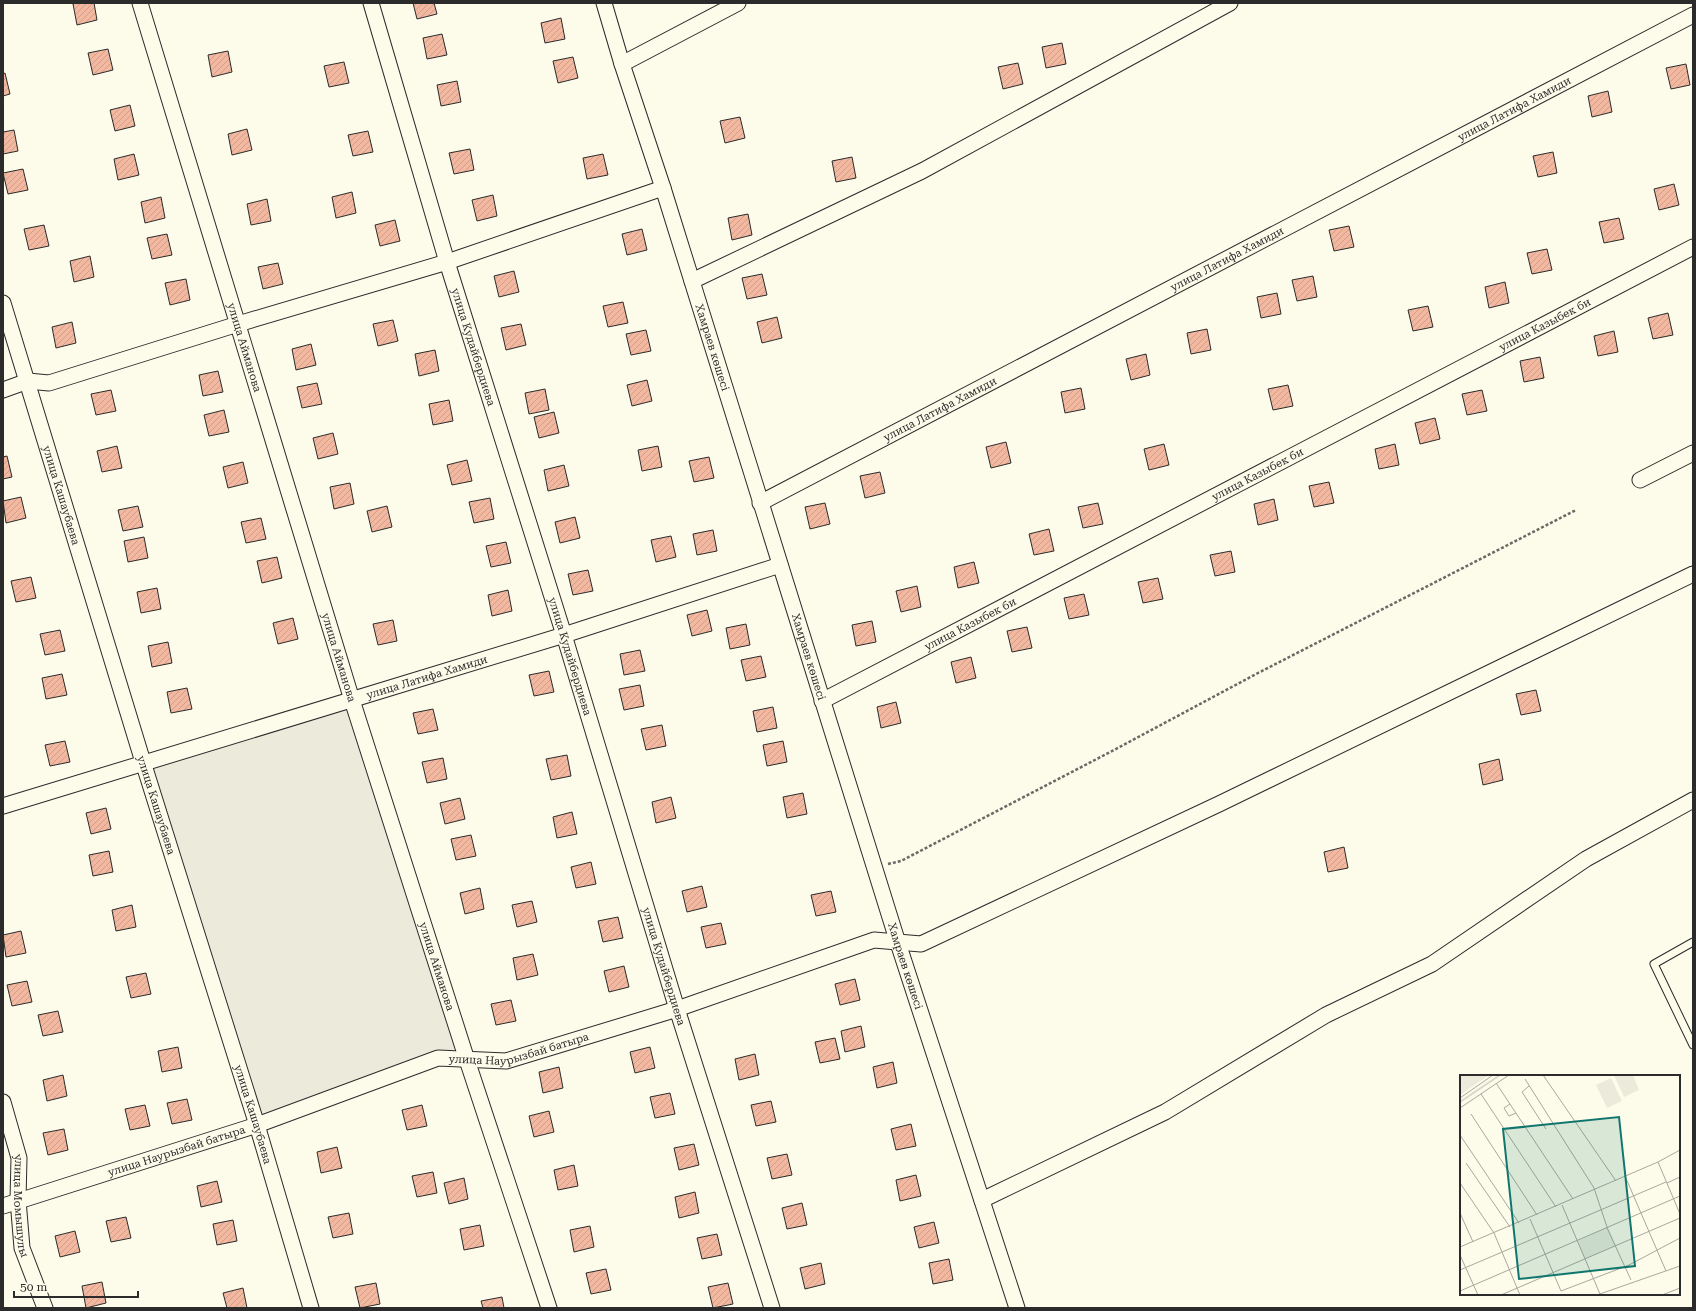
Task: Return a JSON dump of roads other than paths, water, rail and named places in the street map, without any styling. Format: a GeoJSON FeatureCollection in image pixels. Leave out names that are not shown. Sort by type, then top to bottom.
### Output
{"type":"FeatureCollection","features":[{"type":"Feature","properties":{"kind":"street","name":"улица Айманова"},"geometry":{"type":"LineString","coordinates":[[140,3],[352,700],[467,1060],[549,1308]]}},
{"type":"Feature","properties":{"kind":"street","name":"улица Кудайбердиева"},"geometry":{"type":"LineString","coordinates":[[371,3],[446,262],[564,635],[677,1009],[772,1308]]}},
{"type":"Feature","properties":{"kind":"street","name":"Хамраев көшесі"},"geometry":{"type":"LineString","coordinates":[[604,3],[898,943],[1017,1308]]}},
{"type":"Feature","properties":{"kind":"street"},"geometry":{"type":"LineString","coordinates":[[622,64],[738,3]]}},
{"type":"Feature","properties":{"kind":"street"},"geometry":{"type":"LineString","coordinates":[[692,281],[922,171],[1230,3]]}},
{"type":"Feature","properties":{"kind":"street","name":"улица Латифа Хамиди"},"geometry":{"type":"LineString","coordinates":[[760,503],[1693,15]]}},
{"type":"Feature","properties":{"kind":"street"},"geometry":{"type":"LineString","coordinates":[[3,390],[28,381],[49,383],[238,324],[446,262],[663,188]]}},
{"type":"Feature","properties":{"kind":"street","name":"улица Казыбек би"},"geometry":{"type":"LineString","coordinates":[[822,702],[1693,247]]}},
{"type":"Feature","properties":{"kind":"street","name":"улица Кашаубаева"},"geometry":{"type":"LineString","coordinates":[[3,303],[143,762],[257,1125],[311,1308]]}},
{"type":"Feature","properties":{"kind":"street"},"geometry":{"type":"LineString","coordinates":[[1640,480],[1693,453]]}},
{"type":"Feature","properties":{"kind":"street","name":"улица Латифа Хамиди"},"geometry":{"type":"LineString","coordinates":[[3,806],[143,762],[564,635],[780,565]]}},
{"type":"Feature","properties":{"kind":"street","name":"улица Наурызбай батыра"},"geometry":{"type":"LineString","coordinates":[[3,1206],[257,1125],[438,1058],[506,1061],[677,1009],[874,940],[921,944],[1219,804],[1693,574]]}},
{"type":"Feature","properties":{"kind":"street"},"geometry":{"type":"LineString","coordinates":[[982,1200],[1165,1112],[1326,1015],[1432,964],[1586,859],[1693,800]]}},
{"type":"Feature","properties":{"kind":"street","name":"улица Момышулы"},"geometry":{"type":"LineString","coordinates":[[3,1102],[20,1158],[18,1200],[22,1248],[45,1308]]}},
{"type":"Feature","properties":{"kind":"lane"},"geometry":{"type":"LineString","coordinates":[[1693,942],[1654,964],[1693,1045]]}}]}
